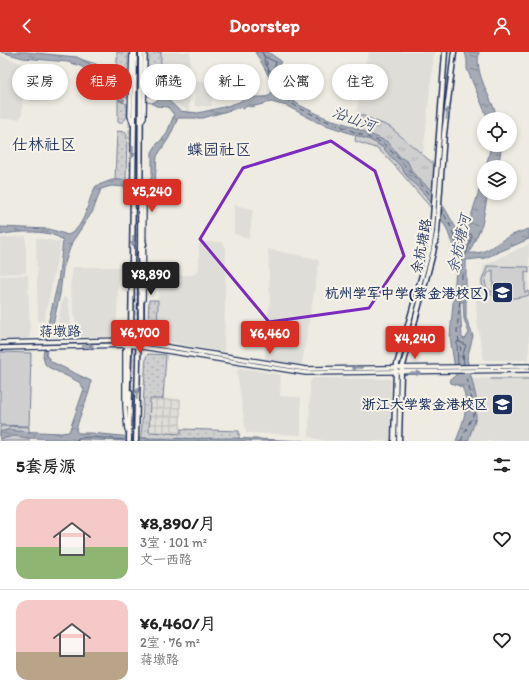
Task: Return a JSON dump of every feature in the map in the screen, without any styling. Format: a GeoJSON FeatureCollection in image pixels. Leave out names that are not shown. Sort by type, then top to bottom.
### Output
{"type":"FeatureCollection","features":[{"type":"Feature","properties":{"kind":"highway"},"geometry":{"type":"LineString","coordinates":[[140,254],[142,282],[141,327]]}},
{"type":"Feature","properties":{"kind":"highway"},"geometry":{"type":"LineString","coordinates":[[127,404],[129,343]]}},
{"type":"Feature","properties":{"kind":"main road"},"geometry":{"type":"LineString","coordinates":[[132,52],[130,116],[134,125]]}},
{"type":"Feature","properties":{"kind":"main road"},"geometry":{"type":"LineString","coordinates":[[128,441],[129,343],[131,333],[132,188],[136,52]]}},
{"type":"Feature","properties":{"kind":"main road"},"geometry":{"type":"LineString","coordinates":[[136,441],[139,344],[141,52]]}},
{"type":"Feature","properties":{"kind":"main road"},"geometry":{"type":"LineString","coordinates":[[140,125],[144,117],[145,52]]}},
{"type":"Feature","properties":{"kind":"main road","name":"余杭塘路"},"geometry":{"type":"LineString","coordinates":[[394,441],[395,373],[429,250],[434,215],[446,52]]}},
{"type":"Feature","properties":{"kind":"main road","name":"余杭塘路"},"geometry":{"type":"LineString","coordinates":[[399,441],[400,373],[433,253],[438,220],[444,134],[454,52]]}},
{"type":"Feature","properties":{"kind":"main road"},"geometry":{"type":"LineString","coordinates":[[139,344],[143,337],[144,244],[144,196],[140,190]]}},
{"type":"Feature","properties":{"kind":"main road"},"geometry":{"type":"LineString","coordinates":[[140,226],[144,244]]}},
{"type":"Feature","properties":{"kind":"main road","name":"蒋墩路"},"geometry":{"type":"LineString","coordinates":[[0,348],[50,342],[129,343],[306,369],[499,369]]}},
{"type":"Feature","properties":{"kind":"main road","name":"蒋墩路"},"geometry":{"type":"LineString","coordinates":[[0,343],[39,344],[49,346],[129,343]]}},
{"type":"Feature","properties":{"kind":"main road","name":"蒋墩路"},"geometry":{"type":"LineString","coordinates":[[139,344],[306,373],[429,373],[499,369]]}},
{"type":"Feature","properties":{"kind":"main road"},"geometry":{"type":"LineString","coordinates":[[499,369],[529,366]]}},
{"type":"Feature","properties":{"kind":"main road"},"geometry":{"type":"LineString","coordinates":[[499,369],[529,370]]}},
{"type":"Feature","properties":{"kind":"highlighted area"},"geometry":{"type":"Polygon","coordinates":[[[331,141],[375,171],[404,256],[369,308],[269,322],[200,239],[243,168],[331,141]]]}},
{"type":"Feature","properties":{"kind":"shaded area"},"geometry":{"type":"Polygon","coordinates":[[[161,52],[190,52],[190,64],[161,64],[161,52]]]}},
{"type":"Feature","properties":{"kind":"shaded area"},"geometry":{"type":"Polygon","coordinates":[[[369,52],[434,52],[423,155],[356,114],[359,100],[388,100],[388,64],[366,64],[367,59],[372,61],[367,58],[369,52]]]}},
{"type":"Feature","properties":{"kind":"shaded area"},"geometry":{"type":"Polygon","coordinates":[[[0,55],[23,64],[12,64],[12,100],[22,100],[22,115],[19,119],[0,119],[0,55]]]}},
{"type":"Feature","properties":{"kind":"shaded area"},"geometry":{"type":"Polygon","coordinates":[[[196,82],[204,82],[204,100],[212,100],[212,106],[195,106],[196,82]]]}},
{"type":"Feature","properties":{"kind":"shaded area"},"geometry":{"type":"Polygon","coordinates":[[[50,100],[50,102],[30,101],[50,100]]]}},
{"type":"Feature","properties":{"kind":"shaded area"},"geometry":{"type":"Polygon","coordinates":[[[168,100],[189,100],[189,111],[168,100]]]}},
{"type":"Feature","properties":{"kind":"shaded area"},"geometry":{"type":"Polygon","coordinates":[[[234,205],[253,209],[249,239],[234,234],[234,205]]]}},
{"type":"Feature","properties":{"kind":"shaded area"},"geometry":{"type":"Polygon","coordinates":[[[26,236],[26,273],[0,274],[0,238],[26,236]]]}},
{"type":"Feature","properties":{"kind":"shaded area"},"geometry":{"type":"Polygon","coordinates":[[[36,238],[61,242],[44,321],[38,321],[36,238]]]}},
{"type":"Feature","properties":{"kind":"shaded area"},"geometry":{"type":"Polygon","coordinates":[[[222,242],[226,248],[224,352],[157,340],[159,275],[195,274],[199,268],[199,243],[222,242]]]}},
{"type":"Feature","properties":{"kind":"shaded area","name":"杭州学军中学(紫金港校区)"},"geometry":{"type":"Polygon","coordinates":[[[529,244],[529,360],[484,360],[477,321],[476,302],[484,265],[529,244]]]}},
{"type":"Feature","properties":{"kind":"shaded area"},"geometry":{"type":"Polygon","coordinates":[[[268,249],[317,259],[319,262],[302,363],[300,365],[265,359],[266,325],[270,302],[268,249]]]}},
{"type":"Feature","properties":{"kind":"shaded area"},"geometry":{"type":"Polygon","coordinates":[[[73,267],[119,267],[116,336],[78,337],[70,287],[73,267]]]}},
{"type":"Feature","properties":{"kind":"shaded area"},"geometry":{"type":"Polygon","coordinates":[[[28,275],[30,336],[27,339],[0,339],[0,276],[28,275]]]}},
{"type":"Feature","properties":{"kind":"shaded area"},"geometry":{"type":"Polygon","coordinates":[[[63,297],[68,299],[73,338],[57,337],[56,332],[63,297]]]}},
{"type":"Feature","properties":{"kind":"shaded area"},"geometry":{"type":"Polygon","coordinates":[[[241,368],[281,375],[280,396],[301,397],[301,435],[246,433],[237,371],[241,368]]]}},
{"type":"Feature","properties":{"kind":"shaded area","name":"浙江大学紫金港校区"},"geometry":{"type":"Polygon","coordinates":[[[529,377],[529,441],[468,441],[476,418],[476,397],[471,379],[529,377]]]}},
{"type":"Feature","properties":{"kind":"shaded area"},"geometry":{"type":"Polygon","coordinates":[[[313,378],[391,379],[390,441],[326,441],[309,437],[310,382],[313,378]]]}},
{"type":"Feature","properties":{"kind":"shaded area"},"geometry":{"type":"Polygon","coordinates":[[[150,398],[181,399],[181,433],[149,433],[150,398]]]}},
{"type":"Feature","properties":{"kind":"green space"},"geometry":{"type":"Polygon","coordinates":[[[117,52],[128,52],[128,64],[117,64],[117,52]]]}},
{"type":"Feature","properties":{"kind":"green space"},"geometry":{"type":"Polygon","coordinates":[[[148,52],[161,52],[161,64],[147,64],[148,52]]]}},
{"type":"Feature","properties":{"kind":"green space"},"geometry":{"type":"Polygon","coordinates":[[[80,59],[96,64],[87,64],[80,59]]]}},
{"type":"Feature","properties":{"kind":"green space"},"geometry":{"type":"Polygon","coordinates":[[[118,100],[127,104],[127,117],[123,122],[118,122],[118,100]]]}},
{"type":"Feature","properties":{"kind":"green space"},"geometry":{"type":"Polygon","coordinates":[[[359,114],[390,127],[435,165],[431,208],[396,167],[378,149],[355,141],[359,114]]]}},
{"type":"Feature","properties":{"kind":"green space"},"geometry":{"type":"Polygon","coordinates":[[[117,131],[125,132],[127,135],[126,181],[115,180],[117,131]]]}},
{"type":"Feature","properties":{"kind":"green space"},"geometry":{"type":"Polygon","coordinates":[[[487,266],[529,267],[529,273],[525,271],[525,293],[529,291],[529,295],[517,298],[502,298],[488,293],[484,289],[482,283],[482,278],[487,266]],[[493,270],[487,275],[485,283],[487,288],[493,292],[493,270]]]}},
{"type":"Feature","properties":{"kind":"green space"},"geometry":{"type":"Polygon","coordinates":[[[149,300],[158,300],[157,340],[167,342],[167,344],[147,342],[149,300]]]}},
{"type":"Feature","properties":{"kind":"green space"},"geometry":{"type":"Polygon","coordinates":[[[0,352],[31,353],[29,426],[0,425],[0,352]]]}},
{"type":"Feature","properties":{"kind":"green space"},"geometry":{"type":"Polygon","coordinates":[[[148,354],[166,355],[163,399],[150,399],[149,432],[181,434],[181,429],[239,431],[239,439],[141,438],[146,357],[148,354]]]}},
{"type":"Feature","properties":{"kind":"green space"},"geometry":{"type":"Polygon","coordinates":[[[0,426],[29,427],[29,441],[0,441],[0,426]]]}},
{"type":"Feature","properties":{"kind":"water"},"geometry":{"type":"Polygon","coordinates":[[[1,52],[25,52],[77,57],[90,64],[76,64],[68,62],[23,58],[1,52]]]}},
{"type":"Feature","properties":{"kind":"water"},"geometry":{"type":"Polygon","coordinates":[[[255,52],[268,52],[281,61],[280,64],[268,64],[268,76],[255,52]]]}},
{"type":"Feature","properties":{"kind":"water"},"geometry":{"type":"Polygon","coordinates":[[[465,52],[479,52],[478,61],[481,78],[495,112],[485,112],[467,69],[465,52]]]}},
{"type":"Feature","properties":{"kind":"water","name":"余杭塘河"},"geometry":{"type":"Polygon","coordinates":[[[268,96],[268,100],[292,100],[299,105],[326,118],[346,124],[388,142],[400,157],[408,162],[412,172],[430,189],[444,207],[459,233],[465,233],[467,230],[477,197],[477,200],[487,200],[482,225],[469,253],[485,251],[508,237],[529,229],[529,239],[485,258],[466,260],[466,318],[473,336],[467,359],[476,397],[476,418],[468,441],[456,441],[465,414],[466,400],[462,387],[451,383],[450,380],[456,375],[450,337],[457,259],[447,229],[428,198],[381,146],[370,140],[317,122],[287,106],[271,102],[251,107],[241,107],[203,118],[178,118],[169,138],[157,156],[155,183],[126,187],[111,186],[101,189],[93,211],[72,242],[63,269],[60,294],[46,355],[52,362],[91,381],[91,385],[77,425],[76,431],[79,433],[152,439],[230,438],[305,441],[125,441],[28,438],[14,436],[0,439],[0,432],[10,429],[17,431],[69,432],[84,389],[79,382],[48,367],[45,364],[43,356],[46,332],[58,282],[63,241],[51,234],[33,232],[0,235],[0,227],[49,229],[68,235],[79,226],[83,220],[96,186],[112,180],[150,180],[152,176],[152,152],[157,144],[166,135],[174,115],[168,107],[156,106],[152,103],[158,100],[168,100],[180,111],[198,113],[224,107],[242,100],[260,100],[260,97],[268,96]],[[463,301],[460,303],[462,338],[465,339],[469,333],[464,319],[463,301]]]}},
{"type":"Feature","properties":{"kind":"water"},"geometry":{"type":"Polygon","coordinates":[[[489,152],[501,152],[499,160],[488,160],[489,152]]]}},
{"type":"Feature","properties":{"kind":"waterway"},"geometry":{"type":"LineString","coordinates":[[147,102],[152,103]]}},
{"type":"Feature","properties":{"kind":"waterway"},"geometry":{"type":"LineString","coordinates":[[491,379],[529,379]]}},
{"type":"Feature","properties":{"kind":"ferry route"},"geometry":{"type":"LineString","coordinates":[[262,52],[268,66],[269,76],[273,79],[281,95],[297,107],[324,120],[383,143],[433,198]]}},
{"type":"Feature","properties":{"kind":"ferry route"},"geometry":{"type":"LineString","coordinates":[[440,207],[450,225],[461,254],[462,277],[457,331],[464,366]]}},
{"type":"Feature","properties":{"kind":"ferry route"},"geometry":{"type":"LineString","coordinates":[[461,441],[476,411],[473,405],[466,373]]}},
{"type":"Feature","properties":{"kind":"tunnel"},"geometry":{"type":"LineString","coordinates":[[128,52],[128,64]]}},
{"type":"Feature","properties":{"kind":"tunnel"},"geometry":{"type":"LineString","coordinates":[[130,116],[131,170]]}},
{"type":"Feature","properties":{"kind":"tunnel"},"geometry":{"type":"LineString","coordinates":[[135,413],[139,177]]}},
{"type":"Feature","properties":{"kind":"tunnel"},"geometry":{"type":"LineString","coordinates":[[140,343],[141,327]]}},
{"type":"Feature","properties":{"kind":"tunnel"},"geometry":{"type":"LineString","coordinates":[[130,396],[131,342]]}},
{"type":"Feature","properties":{"kind":"tunnel"},"geometry":{"type":"LineString","coordinates":[[127,426],[127,441]]}},
{"type":"Feature","properties":{"kind":"place","name":"杭州学军中学(紫金港校区)"},"geometry":{"type":"Point","coordinates":[503,293]}},
{"type":"Feature","properties":{"kind":"place","name":"浙江大学紫金港校区"},"geometry":{"type":"Point","coordinates":[503,404]}},
{"type":"Feature","properties":{"kind":"district","name":"仕林社区"},"geometry":{"type":"Point","coordinates":[44,144]}},
{"type":"Feature","properties":{"kind":"district","name":"蝶园社区"},"geometry":{"type":"Point","coordinates":[219,149]}},
{"type":"Feature","properties":{"kind":"water label","name":"沿山河"},"geometry":{"type":"Point","coordinates":[354,119]}}]}
